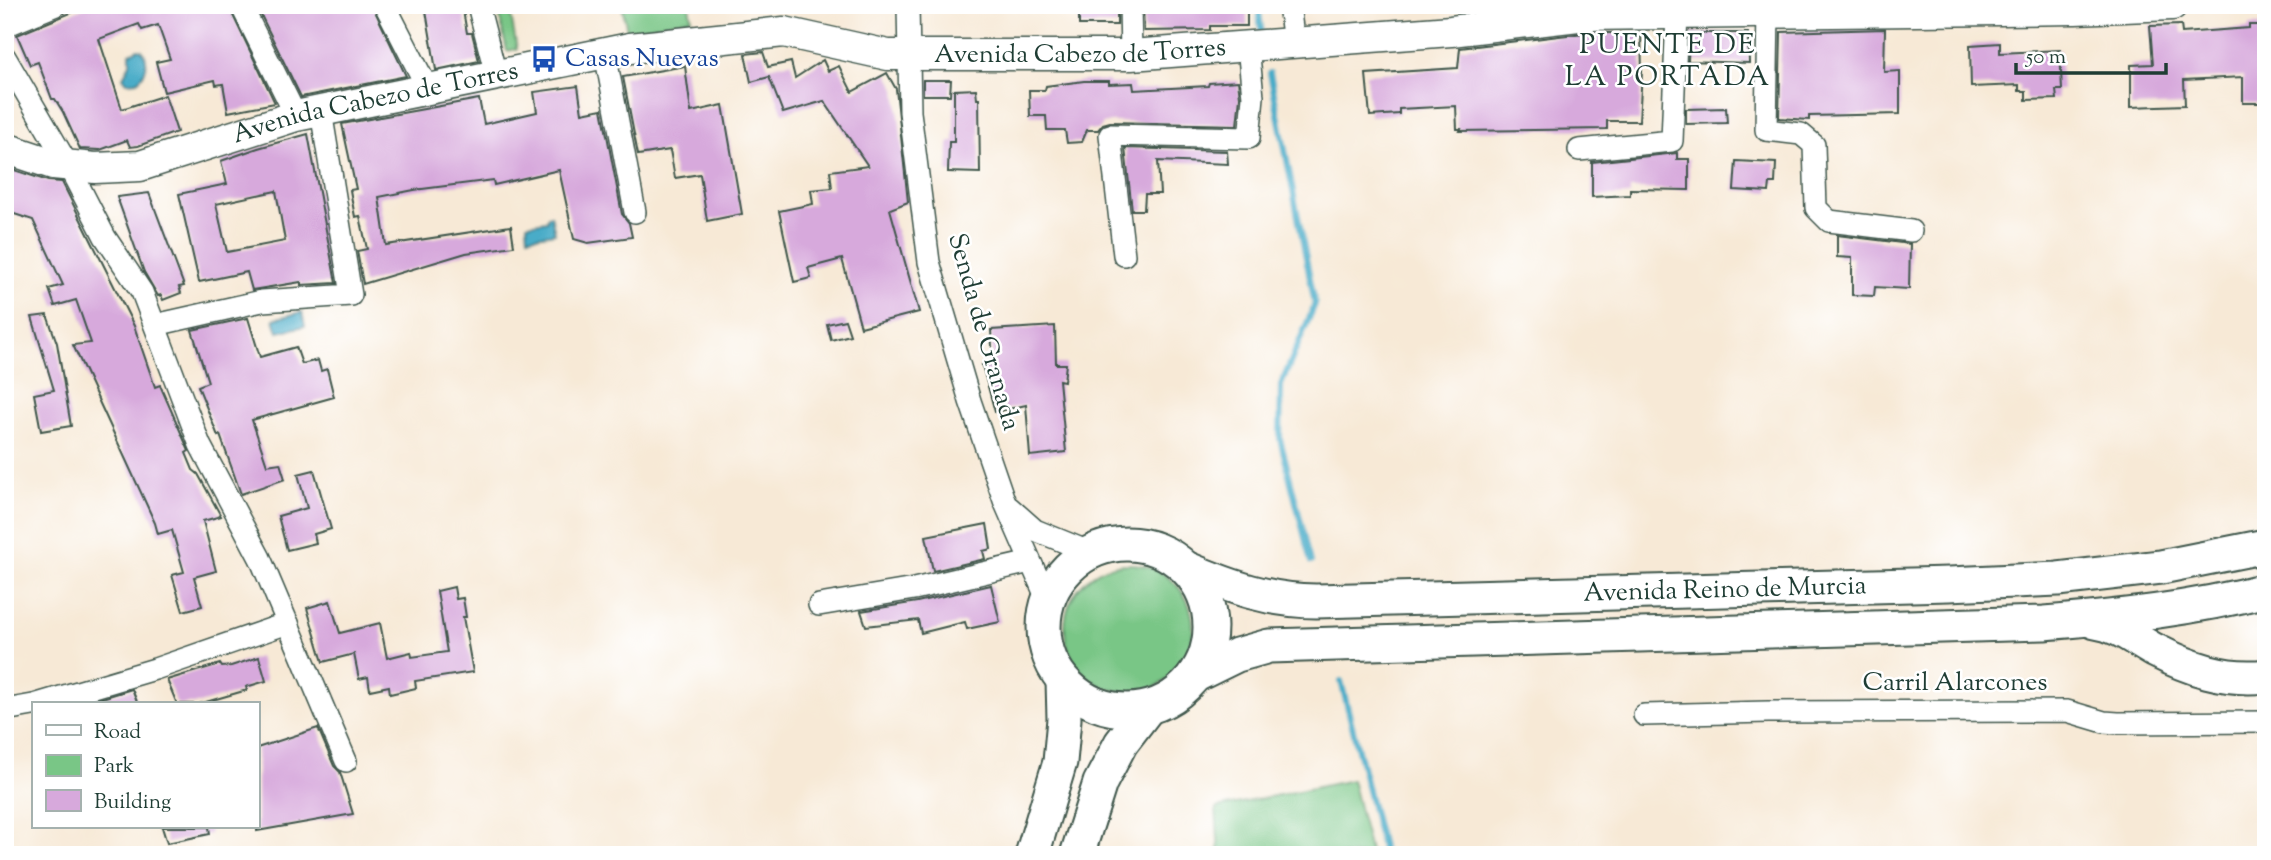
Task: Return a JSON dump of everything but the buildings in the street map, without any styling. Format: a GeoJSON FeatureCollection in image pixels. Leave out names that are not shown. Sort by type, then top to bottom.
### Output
{"type":"FeatureCollection","features":[{"type":"Feature","properties":{"kind":"main road"},"geometry":{"type":"LineString","coordinates":[[1121,543],[1151,546],[1178,560],[1188,569],[1203,594],[1210,622],[1207,650],[1194,676],[1174,696],[1148,708],[1117,710],[1087,701],[1063,681],[1048,656],[1043,628],[1047,599],[1064,571],[1089,552],[1121,543]]}},
{"type":"Feature","properties":{"kind":"main road","name":"Avenida Reino de Murcia"},"geometry":{"type":"LineString","coordinates":[[1188,569],[1232,587],[1269,598],[1316,601],[2031,580],[2161,567],[2266,546]]}},
{"type":"Feature","properties":{"kind":"main road","name":"Avenida Reino de Murcia"},"geometry":{"type":"LineString","coordinates":[[1194,676],[1237,655],[1269,646],[2030,623],[2126,616],[2266,590]]}},
{"type":"Feature","properties":{"kind":"main road"},"geometry":{"type":"LineString","coordinates":[[2082,620],[2117,627],[2152,649],[2201,671],[2228,676],[2266,676]]}},
{"type":"Feature","properties":{"kind":"main road"},"geometry":{"type":"LineString","coordinates":[[1031,855],[1060,762],[1064,719],[1063,681]]}},
{"type":"Feature","properties":{"kind":"main road"},"geometry":{"type":"LineString","coordinates":[[1077,855],[1100,783],[1121,744],[1148,708]]}},
{"type":"Feature","properties":{"kind":"street"},"geometry":{"type":"LineString","coordinates":[[5,26],[55,5]]}},
{"type":"Feature","properties":{"kind":"street"},"geometry":{"type":"LineString","coordinates":[[155,325],[262,301],[351,295],[308,113],[241,5]]}},
{"type":"Feature","properties":{"kind":"street"},"geometry":{"type":"LineString","coordinates":[[385,5],[428,89]]}},
{"type":"Feature","properties":{"kind":"street"},"geometry":{"type":"LineString","coordinates":[[478,5],[496,75]]}},
{"type":"Feature","properties":{"kind":"street","name":"Senda de Granada"},"geometry":{"type":"LineString","coordinates":[[908,5],[910,112],[929,262],[970,401],[1005,503],[1047,599]]}},
{"type":"Feature","properties":{"kind":"street"},"geometry":{"type":"LineString","coordinates":[[1130,5],[1130,55]]}},
{"type":"Feature","properties":{"kind":"street"},"geometry":{"type":"LineString","coordinates":[[1289,5],[1294,43]]}},
{"type":"Feature","properties":{"kind":"street","name":"Avenida Cabezo de Torres"},"geometry":{"type":"LineString","coordinates":[[5,148],[53,164],[95,168],[139,166],[308,113],[630,48],[784,32],[879,54],[1130,55],[1451,31],[1587,15],[2075,9],[2172,5]]}},
{"type":"Feature","properties":{"kind":"street"},"geometry":{"type":"LineString","coordinates":[[1768,11],[1766,130],[1801,134],[1814,145],[1816,208],[1829,220],[1911,231]]}},
{"type":"Feature","properties":{"kind":"street"},"geometry":{"type":"LineString","coordinates":[[1579,150],[1672,141],[1677,13]]}},
{"type":"Feature","properties":{"kind":"street"},"geometry":{"type":"LineString","coordinates":[[1124,255],[1111,135],[1249,138],[1252,97],[1248,46]]}},
{"type":"Feature","properties":{"kind":"street"},"geometry":{"type":"LineString","coordinates":[[605,53],[635,212]]}},
{"type":"Feature","properties":{"kind":"street"},"geometry":{"type":"LineString","coordinates":[[5,57],[68,165],[105,237],[142,292],[200,445],[261,558],[346,761]]}},
{"type":"Feature","properties":{"kind":"street","name":"Senda de Granada"},"geometry":{"type":"LineString","coordinates":[[1005,503],[1035,530],[1089,552]]}},
{"type":"Feature","properties":{"kind":"street"},"geometry":{"type":"LineString","coordinates":[[819,605],[914,589],[1030,562]]}},
{"type":"Feature","properties":{"kind":"street"},"geometry":{"type":"LineString","coordinates":[[45,702],[155,669],[288,623]]}},
{"type":"Feature","properties":{"kind":"street"},"geometry":{"type":"LineString","coordinates":[[5,710],[32,706]]}},
{"type":"Feature","properties":{"kind":"street","name":"Carril Alarcones"},"geometry":{"type":"LineString","coordinates":[[1644,715],[2067,711],[2104,722],[2118,723],[2266,722]]}},
{"type":"Feature","properties":{"kind":"green space"},"geometry":{"type":"Polygon","coordinates":[[[497,5],[509,5],[517,49],[507,51],[497,5]]]}},
{"type":"Feature","properties":{"kind":"green space"},"geometry":{"type":"Polygon","coordinates":[[[622,5],[689,5],[691,18],[627,31],[622,5]]]}},
{"type":"Feature","properties":{"kind":"green space"},"geometry":{"type":"Polygon","coordinates":[[[1129,564],[1154,569],[1174,583],[1188,603],[1193,628],[1188,653],[1174,673],[1154,687],[1129,692],[1104,687],[1084,673],[1070,653],[1065,628],[1070,603],[1084,583],[1104,569],[1129,564]]]}},
{"type":"Feature","properties":{"kind":"green space"},"geometry":{"type":"Polygon","coordinates":[[[1352,780],[1371,855],[1219,855],[1216,808],[1352,780]]]}},
{"type":"Feature","properties":{"kind":"water"},"geometry":{"type":"Polygon","coordinates":[[[142,50],[146,58],[145,71],[137,81],[127,82],[123,77],[130,64],[130,53],[142,50]]]}},
{"type":"Feature","properties":{"kind":"water"},"geometry":{"type":"Polygon","coordinates":[[[551,215],[555,233],[528,237],[527,224],[547,221],[551,215]]]}},
{"type":"Feature","properties":{"kind":"water"},"geometry":{"type":"Polygon","coordinates":[[[302,312],[305,326],[278,332],[274,319],[302,312]]]}},
{"type":"Feature","properties":{"kind":"waterway"},"geometry":{"type":"LineString","coordinates":[[1258,5],[1262,36]]}},
{"type":"Feature","properties":{"kind":"waterway"},"geometry":{"type":"LineString","coordinates":[[1270,73],[1315,304],[1281,385],[1280,439],[1311,562]]}},
{"type":"Feature","properties":{"kind":"waterway"},"geometry":{"type":"LineString","coordinates":[[1341,681],[1384,855]]}},
{"type":"Feature","properties":{"kind":"place","name":"Casas Nuevas"},"geometry":{"type":"Point","coordinates":[544,59]}},
{"type":"Feature","properties":{"kind":"district","name":"PUENTE DE LA PORTADA"},"geometry":{"type":"Point","coordinates":[1668,62]}}]}
